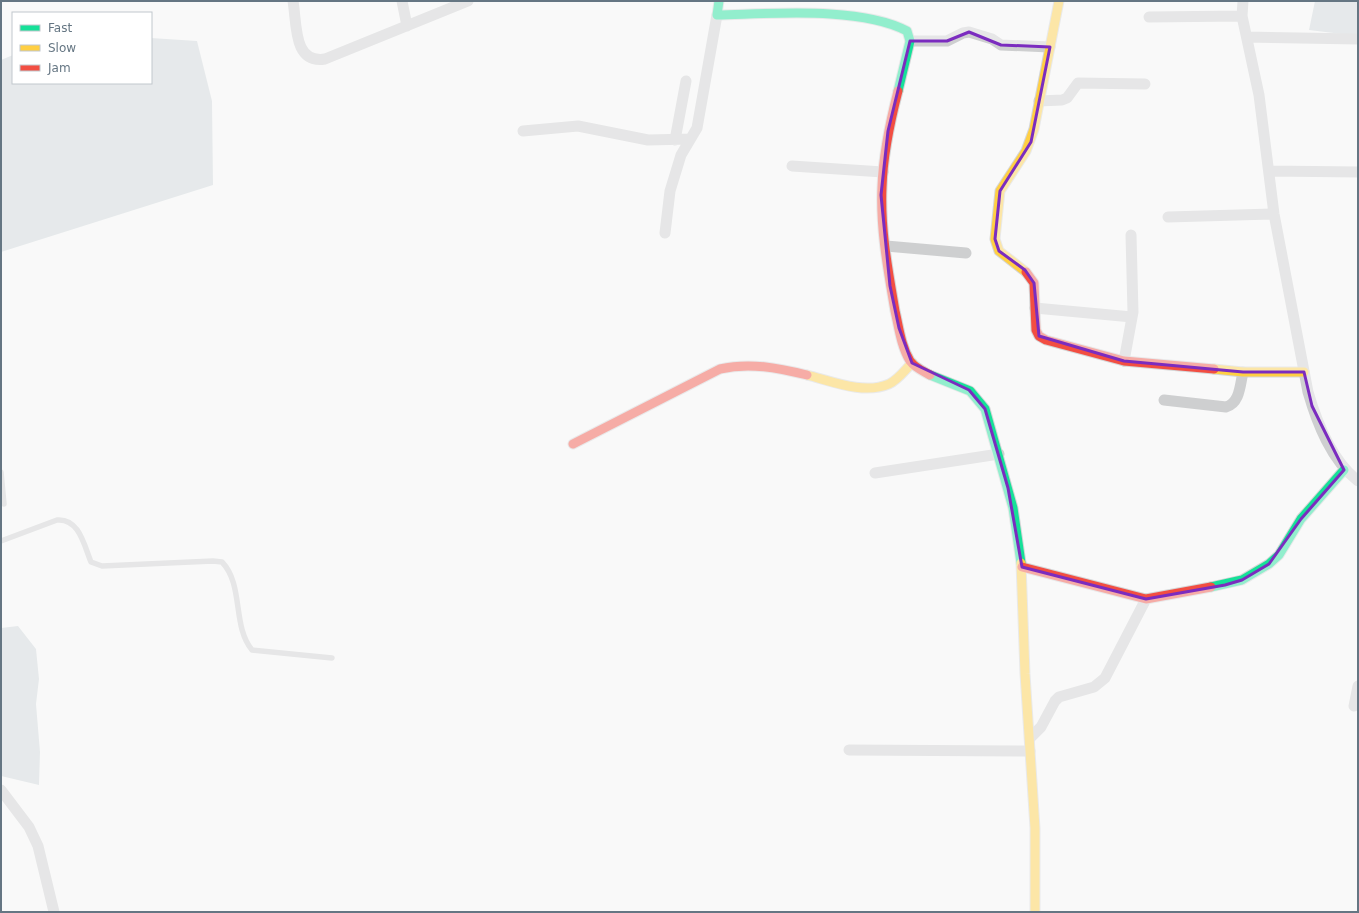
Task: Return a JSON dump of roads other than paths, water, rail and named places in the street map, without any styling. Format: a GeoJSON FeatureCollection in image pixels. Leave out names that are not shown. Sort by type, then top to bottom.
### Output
{"type":"FeatureCollection","features":[{"type":"Feature","properties":{"kind":"street"},"geometry":{"type":"LineString","coordinates":[[293,1],[300,49],[306,56],[315,60],[325,59],[468,1]]}},
{"type":"Feature","properties":{"kind":"street"},"geometry":{"type":"LineString","coordinates":[[402,1],[407,26]]}},
{"type":"Feature","properties":{"kind":"street"},"geometry":{"type":"LineString","coordinates":[[665,233],[670,191],[681,155],[697,128],[719,1]]}},
{"type":"Feature","properties":{"kind":"street"},"geometry":{"type":"LineString","coordinates":[[1059,1],[1031,142],[1000,192],[995,239],[999,251],[1030,276],[1035,291],[1036,330],[1039,336],[1046,340],[1124,361],[1243,372],[1304,372]]}},
{"type":"Feature","properties":{"kind":"street"},"geometry":{"type":"LineString","coordinates":[[1242,1],[1242,16],[1259,100],[1270,171],[1274,214],[1304,372],[1312,406],[1332,449],[1344,470],[1358,481]]}},
{"type":"Feature","properties":{"kind":"street"},"geometry":{"type":"LineString","coordinates":[[717,15],[810,13],[852,16],[896,24],[907,31],[910,41],[888,131],[882,172],[881,195],[890,286],[906,354],[912,364],[922,370],[969,390],[978,398],[985,409],[999,454],[1014,515],[1022,567],[1024,653],[1034,825],[1036,888],[1035,912]]}},
{"type":"Feature","properties":{"kind":"street"},"geometry":{"type":"LineString","coordinates":[[1149,17],[1242,16]]}},
{"type":"Feature","properties":{"kind":"street"},"geometry":{"type":"LineString","coordinates":[[910,41],[947,41],[963,33],[969,32],[992,39],[1001,45],[1050,47]]}},
{"type":"Feature","properties":{"kind":"street"},"geometry":{"type":"LineString","coordinates":[[1247,37],[1358,39]]}},
{"type":"Feature","properties":{"kind":"street"},"geometry":{"type":"LineString","coordinates":[[675,140],[686,80]]}},
{"type":"Feature","properties":{"kind":"street"},"geometry":{"type":"LineString","coordinates":[[1039,101],[1062,100],[1067,98],[1078,83],[1145,84]]}},
{"type":"Feature","properties":{"kind":"street"},"geometry":{"type":"LineString","coordinates":[[523,131],[578,126],[641,139],[690,139]]}},
{"type":"Feature","properties":{"kind":"street"},"geometry":{"type":"LineString","coordinates":[[792,166],[882,172]]}},
{"type":"Feature","properties":{"kind":"street"},"geometry":{"type":"LineString","coordinates":[[1270,171],[1358,172]]}},
{"type":"Feature","properties":{"kind":"street"},"geometry":{"type":"LineString","coordinates":[[1168,217],[1274,214]]}},
{"type":"Feature","properties":{"kind":"street"},"geometry":{"type":"LineString","coordinates":[[1124,361],[1132,317],[1131,235]]}},
{"type":"Feature","properties":{"kind":"street"},"geometry":{"type":"LineString","coordinates":[[886,246],[966,253]]}},
{"type":"Feature","properties":{"kind":"street"},"geometry":{"type":"LineString","coordinates":[[1035,308],[1132,317]]}},
{"type":"Feature","properties":{"kind":"street"},"geometry":{"type":"LineString","coordinates":[[573,444],[720,369],[732,365],[744,365],[789,371],[863,388],[877,388],[890,383],[912,364]]}},
{"type":"Feature","properties":{"kind":"street"},"geometry":{"type":"LineString","coordinates":[[1164,400],[1226,407],[1231,406],[1236,399],[1243,372]]}},
{"type":"Feature","properties":{"kind":"street"},"geometry":{"type":"LineString","coordinates":[[875,473],[999,454]]}},
{"type":"Feature","properties":{"kind":"street"},"geometry":{"type":"LineString","coordinates":[[1022,567],[1146,599],[1225,585],[1242,580],[1269,564],[1279,555],[1302,519],[1344,470]]}},
{"type":"Feature","properties":{"kind":"street"},"geometry":{"type":"LineString","coordinates":[[1030,738],[1041,728],[1055,701],[1059,697],[1094,687],[1105,678],[1146,599]]}},
{"type":"Feature","properties":{"kind":"street"},"geometry":{"type":"LineString","coordinates":[[1354,706],[1358,686]]}},
{"type":"Feature","properties":{"kind":"street"},"geometry":{"type":"LineString","coordinates":[[850,750],[1030,752]]}},
{"type":"Feature","properties":{"kind":"street"},"geometry":{"type":"LineString","coordinates":[[1,790],[29,827],[38,846],[54,912]]}},
{"type":"Feature","properties":{"kind":"lane"},"geometry":{"type":"LineString","coordinates":[[1,472],[4,504]]}},
{"type":"Feature","properties":{"kind":"lane"},"geometry":{"type":"LineString","coordinates":[[1,542],[57,520],[64,519],[75,525],[91,562],[102,566],[222,562],[230,573],[245,638],[252,650],[332,658]]}}]}
